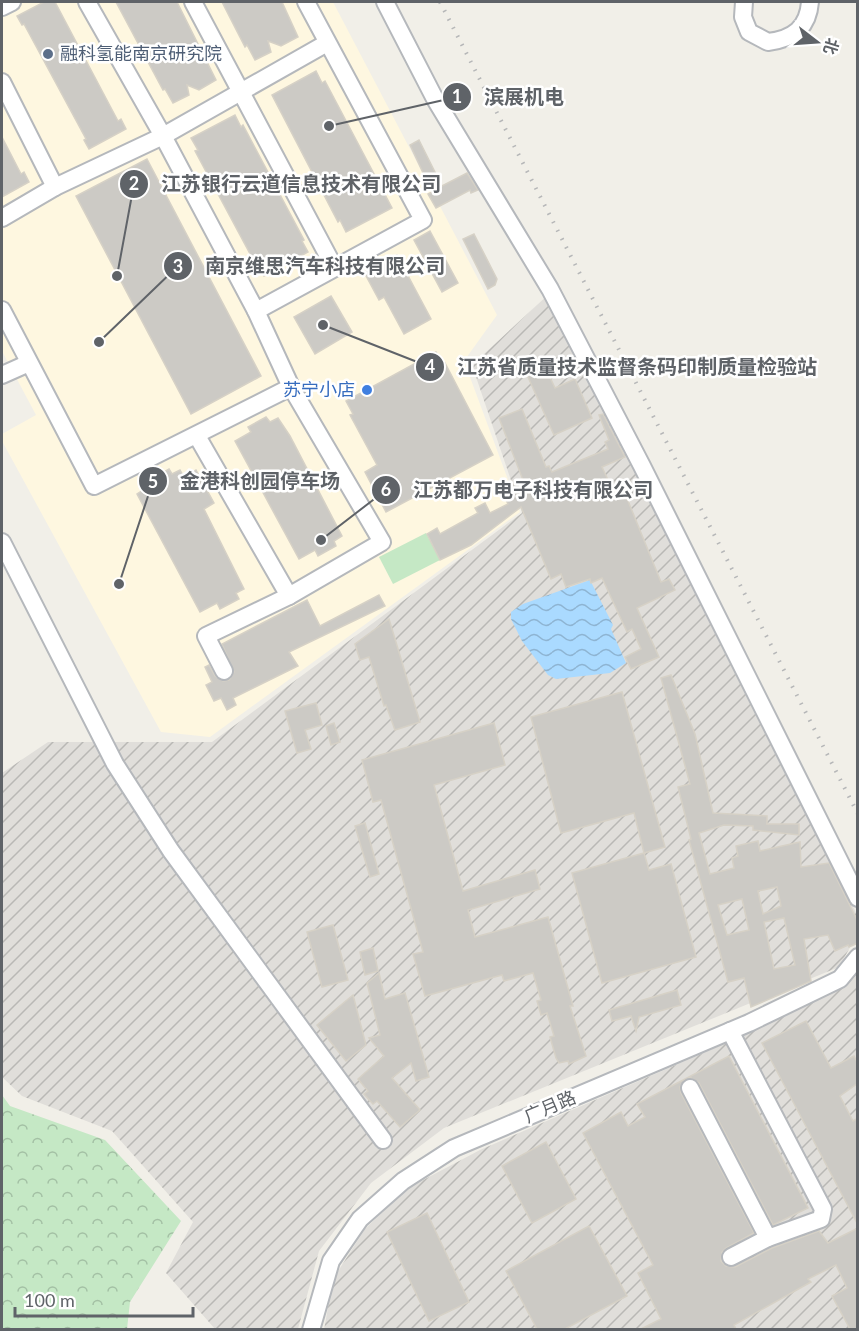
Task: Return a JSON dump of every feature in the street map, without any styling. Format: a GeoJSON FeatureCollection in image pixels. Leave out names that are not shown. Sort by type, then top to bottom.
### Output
{"type":"FeatureCollection","features":[{"type":"Feature","properties":{"kind":"street"},"geometry":{"type":"LineString","coordinates":[[2,7],[12,2]]}},
{"type":"Feature","properties":{"kind":"street"},"geometry":{"type":"LineString","coordinates":[[87,2],[163,136],[256,311],[291,387],[382,542],[289,596],[206,636],[224,671]]}},
{"type":"Feature","properties":{"kind":"street"},"geometry":{"type":"LineString","coordinates":[[192,2],[334,267]]}},
{"type":"Feature","properties":{"kind":"street"},"geometry":{"type":"LineString","coordinates":[[256,311],[423,220],[306,2]]}},
{"type":"Feature","properties":{"kind":"street"},"geometry":{"type":"LineString","coordinates":[[385,2],[435,99],[550,289],[642,466],[858,898]]}},
{"type":"Feature","properties":{"kind":"street"},"geometry":{"type":"LineString","coordinates":[[744,9],[749,32],[756,38],[768,42],[778,40],[801,29],[809,16],[810,2]]}},
{"type":"Feature","properties":{"kind":"street"},"geometry":{"type":"LineString","coordinates":[[2,218],[55,187],[163,136],[327,43]]}},
{"type":"Feature","properties":{"kind":"street"},"geometry":{"type":"LineString","coordinates":[[2,82],[55,187]]}},
{"type":"Feature","properties":{"kind":"street"},"geometry":{"type":"LineString","coordinates":[[2,310],[94,486],[291,387]]}},
{"type":"Feature","properties":{"kind":"street"},"geometry":{"type":"LineString","coordinates":[[2,375],[29,363]]}},
{"type":"Feature","properties":{"kind":"street"},"geometry":{"type":"LineString","coordinates":[[197,436],[289,596]]}},
{"type":"Feature","properties":{"kind":"street"},"geometry":{"type":"LineString","coordinates":[[2,542],[115,764],[171,851],[383,1140]]}},
{"type":"Feature","properties":{"kind":"street","name":"广月路"},"geometry":{"type":"LineString","coordinates":[[311,1329],[331,1261],[360,1219],[403,1181],[454,1148],[730,1031],[840,979],[858,957]]}},
{"type":"Feature","properties":{"kind":"street"},"geometry":{"type":"LineString","coordinates":[[730,1031],[824,1209],[820,1219],[768,1238],[731,1257]]}},
{"type":"Feature","properties":{"kind":"street"},"geometry":{"type":"LineString","coordinates":[[690,1088],[768,1238]]}},
{"type":"Feature","properties":{"kind":"shaded area"},"geometry":{"type":"Polygon","coordinates":[[[2,2],[333,2],[497,315],[464,361],[520,512],[210,737],[161,732],[2,441],[2,434],[36,415],[2,351],[2,2]]]}},
{"type":"Feature","properties":{"kind":"shaded area"},"geometry":{"type":"Polygon","coordinates":[[[550,293],[748,680],[857,915],[857,935],[839,967],[444,1128],[371,1183],[319,1251],[298,1329],[215,1329],[166,1273],[193,1222],[112,1131],[22,1096],[2,1077],[2,773],[48,742],[212,742],[522,513],[472,365],[550,293]]]}},
{"type":"Feature","properties":{"kind":"shaded area"},"geometry":{"type":"Polygon","coordinates":[[[857,971],[857,1329],[324,1330],[333,1279],[365,1229],[408,1188],[480,1150],[731,1041],[857,971]]]}},
{"type":"Feature","properties":{"kind":"green space"},"geometry":{"type":"Polygon","coordinates":[[[426,533],[440,560],[393,584],[379,557],[426,533]]]}},
{"type":"Feature","properties":{"kind":"green space"},"geometry":{"type":"Polygon","coordinates":[[[2,1095],[10,1106],[105,1140],[181,1221],[130,1302],[127,1329],[2,1329],[2,1095]]]}},
{"type":"Feature","properties":{"kind":"water"},"geometry":{"type":"Polygon","coordinates":[[[590,580],[613,625],[611,629],[626,663],[610,673],[556,679],[548,675],[522,641],[511,619],[511,612],[523,604],[590,580]]]}},
{"type":"Feature","properties":{"kind":"building"},"geometry":{"type":"Polygon","coordinates":[[[44,2],[55,2],[118,121],[121,119],[126,129],[89,149],[84,140],[86,139],[24,24],[22,25],[17,16],[44,2]]]}},
{"type":"Feature","properties":{"kind":"building"},"geometry":{"type":"Polygon","coordinates":[[[116,2],[177,2],[216,80],[199,90],[187,85],[189,95],[173,103],[165,89],[163,90],[116,2]]]}},
{"type":"Feature","properties":{"kind":"building"},"geometry":{"type":"Polygon","coordinates":[[[222,2],[282,2],[298,37],[281,46],[268,41],[271,52],[255,60],[247,45],[245,47],[222,2]]]}},
{"type":"Feature","properties":{"kind":"building"},"geometry":{"type":"Polygon","coordinates":[[[316,71],[322,83],[325,81],[392,208],[346,232],[340,220],[338,222],[272,95],[316,71]]]}},
{"type":"Feature","properties":{"kind":"building"},"geometry":{"type":"Polygon","coordinates":[[[235,115],[241,127],[243,125],[304,240],[302,241],[308,252],[264,276],[195,151],[198,150],[191,138],[235,115]]]}},
{"type":"Feature","properties":{"kind":"building"},"geometry":{"type":"Polygon","coordinates":[[[2,137],[21,174],[24,172],[29,182],[2,197],[2,137]]]}},
{"type":"Feature","properties":{"kind":"building"},"geometry":{"type":"Polygon","coordinates":[[[419,140],[442,186],[467,173],[478,190],[471,193],[470,190],[436,208],[428,194],[432,192],[410,145],[419,140]]]}},
{"type":"Feature","properties":{"kind":"building"},"geometry":{"type":"Polygon","coordinates":[[[147,159],[261,376],[191,414],[76,196],[147,159]]]}},
{"type":"Feature","properties":{"kind":"building"},"geometry":{"type":"Polygon","coordinates":[[[430,231],[458,283],[442,292],[414,240],[430,231]]]}},
{"type":"Feature","properties":{"kind":"building"},"geometry":{"type":"Polygon","coordinates":[[[474,234],[497,279],[495,285],[488,289],[463,239],[474,234]]]}},
{"type":"Feature","properties":{"kind":"building"},"geometry":{"type":"Polygon","coordinates":[[[397,255],[431,319],[404,334],[384,297],[379,300],[364,272],[397,255]]]}},
{"type":"Feature","properties":{"kind":"building"},"geometry":{"type":"Polygon","coordinates":[[[331,296],[352,332],[315,354],[294,317],[331,296]]]}},
{"type":"Feature","properties":{"kind":"building"},"geometry":{"type":"Polygon","coordinates":[[[436,352],[443,365],[445,363],[493,455],[386,512],[365,472],[377,465],[350,415],[353,414],[346,401],[436,352]]]}},
{"type":"Feature","properties":{"kind":"building"},"geometry":{"type":"Polygon","coordinates":[[[541,358],[555,388],[575,379],[592,418],[554,435],[523,366],[541,358]]]}},
{"type":"Feature","properties":{"kind":"building"},"geometry":{"type":"Polygon","coordinates":[[[522,409],[546,467],[549,466],[552,472],[608,449],[605,442],[609,440],[599,415],[603,414],[625,457],[602,467],[615,495],[624,491],[661,582],[669,579],[675,590],[637,608],[659,657],[631,669],[625,657],[641,649],[632,629],[627,632],[602,578],[591,583],[590,579],[566,587],[561,574],[551,579],[521,507],[471,545],[440,560],[427,534],[437,528],[440,534],[478,513],[475,508],[485,503],[490,513],[508,504],[501,490],[523,480],[499,418],[522,409]]]}},
{"type":"Feature","properties":{"kind":"building"},"geometry":{"type":"Polygon","coordinates":[[[266,417],[270,422],[278,418],[290,436],[342,536],[334,541],[336,546],[318,556],[315,550],[299,559],[235,441],[251,432],[248,427],[266,417]]]}},
{"type":"Feature","properties":{"kind":"building"},"geometry":{"type":"Polygon","coordinates":[[[169,469],[172,474],[180,470],[184,477],[196,470],[214,503],[204,509],[244,589],[236,593],[239,599],[220,609],[217,603],[200,612],[137,494],[152,484],[150,480],[169,469]]]}},
{"type":"Feature","properties":{"kind":"building"},"geometry":{"type":"Polygon","coordinates":[[[379,595],[385,606],[289,652],[298,666],[233,698],[236,705],[227,710],[221,698],[214,701],[206,685],[212,682],[205,667],[209,665],[215,676],[223,681],[229,680],[234,672],[222,644],[307,600],[320,626],[379,595]]]}},
{"type":"Feature","properties":{"kind":"building"},"geometry":{"type":"Polygon","coordinates":[[[389,619],[420,722],[395,730],[386,705],[384,706],[369,657],[360,660],[355,644],[389,619]]]}},
{"type":"Feature","properties":{"kind":"building"},"geometry":{"type":"Polygon","coordinates":[[[671,675],[695,734],[713,813],[767,816],[767,824],[799,824],[799,835],[753,830],[753,826],[724,825],[699,833],[710,874],[734,868],[732,858],[738,856],[736,846],[758,841],[760,851],[800,842],[801,867],[829,863],[858,922],[858,943],[849,947],[848,945],[835,951],[828,935],[804,939],[811,981],[751,1007],[744,978],[728,982],[689,840],[691,839],[678,787],[690,784],[661,678],[671,675]],[[777,887],[758,891],[763,914],[781,906],[777,887]],[[742,899],[718,905],[727,935],[749,930],[742,899]],[[784,918],[764,922],[774,969],[795,965],[784,918]]]}},
{"type":"Feature","properties":{"kind":"building"},"geometry":{"type":"Polygon","coordinates":[[[622,692],[665,847],[644,853],[634,813],[561,833],[531,717],[622,692]]]}},
{"type":"Feature","properties":{"kind":"building"},"geometry":{"type":"Polygon","coordinates":[[[316,703],[322,725],[305,730],[311,749],[297,753],[285,711],[316,703]]]}},
{"type":"Feature","properties":{"kind":"building"},"geometry":{"type":"Polygon","coordinates":[[[334,723],[340,742],[331,745],[326,726],[334,723]]]}},
{"type":"Feature","properties":{"kind":"building"},"geometry":{"type":"Polygon","coordinates":[[[494,723],[505,765],[434,785],[463,891],[535,870],[540,889],[468,910],[475,937],[548,917],[573,1006],[570,1006],[586,1056],[569,1064],[568,1061],[559,1063],[556,1058],[550,1037],[554,1036],[547,1013],[541,1015],[537,1001],[541,1000],[533,973],[504,981],[502,975],[425,996],[413,954],[423,952],[381,800],[373,802],[362,760],[494,723]]]}},
{"type":"Feature","properties":{"kind":"building"},"geometry":{"type":"Polygon","coordinates":[[[365,823],[379,874],[370,877],[355,826],[365,823]]]}},
{"type":"Feature","properties":{"kind":"building"},"geometry":{"type":"Polygon","coordinates":[[[644,853],[649,870],[671,864],[696,957],[602,983],[572,873],[644,853]]]}},
{"type":"Feature","properties":{"kind":"building"},"geometry":{"type":"Polygon","coordinates":[[[333,925],[348,980],[322,987],[307,932],[333,925]]]}},
{"type":"Feature","properties":{"kind":"building"},"geometry":{"type":"Polygon","coordinates":[[[373,948],[378,971],[365,975],[360,952],[373,948]]]}},
{"type":"Feature","properties":{"kind":"building"},"geometry":{"type":"Polygon","coordinates":[[[379,973],[385,999],[405,993],[429,1077],[416,1081],[411,1063],[392,1078],[420,1110],[400,1127],[377,1101],[373,1104],[364,1094],[368,1091],[358,1079],[384,1056],[369,1038],[380,1035],[367,983],[379,973]]]}},
{"type":"Feature","properties":{"kind":"building"},"geometry":{"type":"Polygon","coordinates":[[[677,990],[681,1005],[639,1017],[636,1031],[631,1016],[612,1021],[609,1010],[677,990]]]}},
{"type":"Feature","properties":{"kind":"building"},"geometry":{"type":"Polygon","coordinates":[[[353,995],[366,1045],[346,1061],[317,1025],[353,995]]]}},
{"type":"Feature","properties":{"kind":"building"},"geometry":{"type":"Polygon","coordinates":[[[806,1021],[831,1068],[854,1056],[858,1064],[858,1083],[840,1096],[853,1121],[858,1118],[858,1225],[762,1043],[806,1021]]]}},
{"type":"Feature","properties":{"kind":"building"},"geometry":{"type":"Polygon","coordinates":[[[729,1056],[808,1208],[773,1225],[699,1083],[691,1078],[685,1079],[680,1087],[681,1093],[754,1233],[726,1248],[722,1252],[721,1261],[726,1266],[735,1267],[772,1248],[819,1231],[828,1243],[858,1228],[858,1329],[850,1329],[832,1296],[847,1288],[836,1265],[808,1279],[811,1282],[734,1325],[736,1329],[641,1329],[661,1319],[638,1273],[653,1265],[583,1133],[621,1112],[628,1126],[645,1117],[637,1104],[729,1056]]]}},
{"type":"Feature","properties":{"kind":"building"},"geometry":{"type":"Polygon","coordinates":[[[546,1142],[576,1199],[532,1223],[502,1166],[546,1142]]]}},
{"type":"Feature","properties":{"kind":"building"},"geometry":{"type":"Polygon","coordinates":[[[427,1213],[469,1302],[429,1321],[387,1232],[427,1213]]]}},
{"type":"Feature","properties":{"kind":"building"},"geometry":{"type":"Polygon","coordinates":[[[589,1226],[627,1296],[565,1329],[537,1329],[506,1271],[589,1226]]]}},
{"type":"Feature","properties":{"kind":"railway"},"geometry":{"type":"LineString","coordinates":[[440,2],[858,814]]}},
{"type":"Feature","properties":{"kind":"place","name":"融科氢能南京研究院"},"geometry":{"type":"Point","coordinates":[48,54]}},
{"type":"Feature","properties":{"kind":"place","name":"滨展机电"},"geometry":{"type":"Point","coordinates":[329,126]}},
{"type":"Feature","properties":{"kind":"place","name":"江苏银行云道信息技术有限公司"},"geometry":{"type":"Point","coordinates":[117,276]}},
{"type":"Feature","properties":{"kind":"place","name":"江苏省质量技术监督条码印制质量检验站"},"geometry":{"type":"Point","coordinates":[323,325]}},
{"type":"Feature","properties":{"kind":"place","name":"南京维思汽车科技有限公司"},"geometry":{"type":"Point","coordinates":[99,342]}},
{"type":"Feature","properties":{"kind":"place","name":"苏宁小店"},"geometry":{"type":"Point","coordinates":[367,390]}},
{"type":"Feature","properties":{"kind":"place","name":"江苏都万电子科技有限公司"},"geometry":{"type":"Point","coordinates":[321,540]}},
{"type":"Feature","properties":{"kind":"place","name":"金港科创园停车场"},"geometry":{"type":"Point","coordinates":[119,584]}}]}
